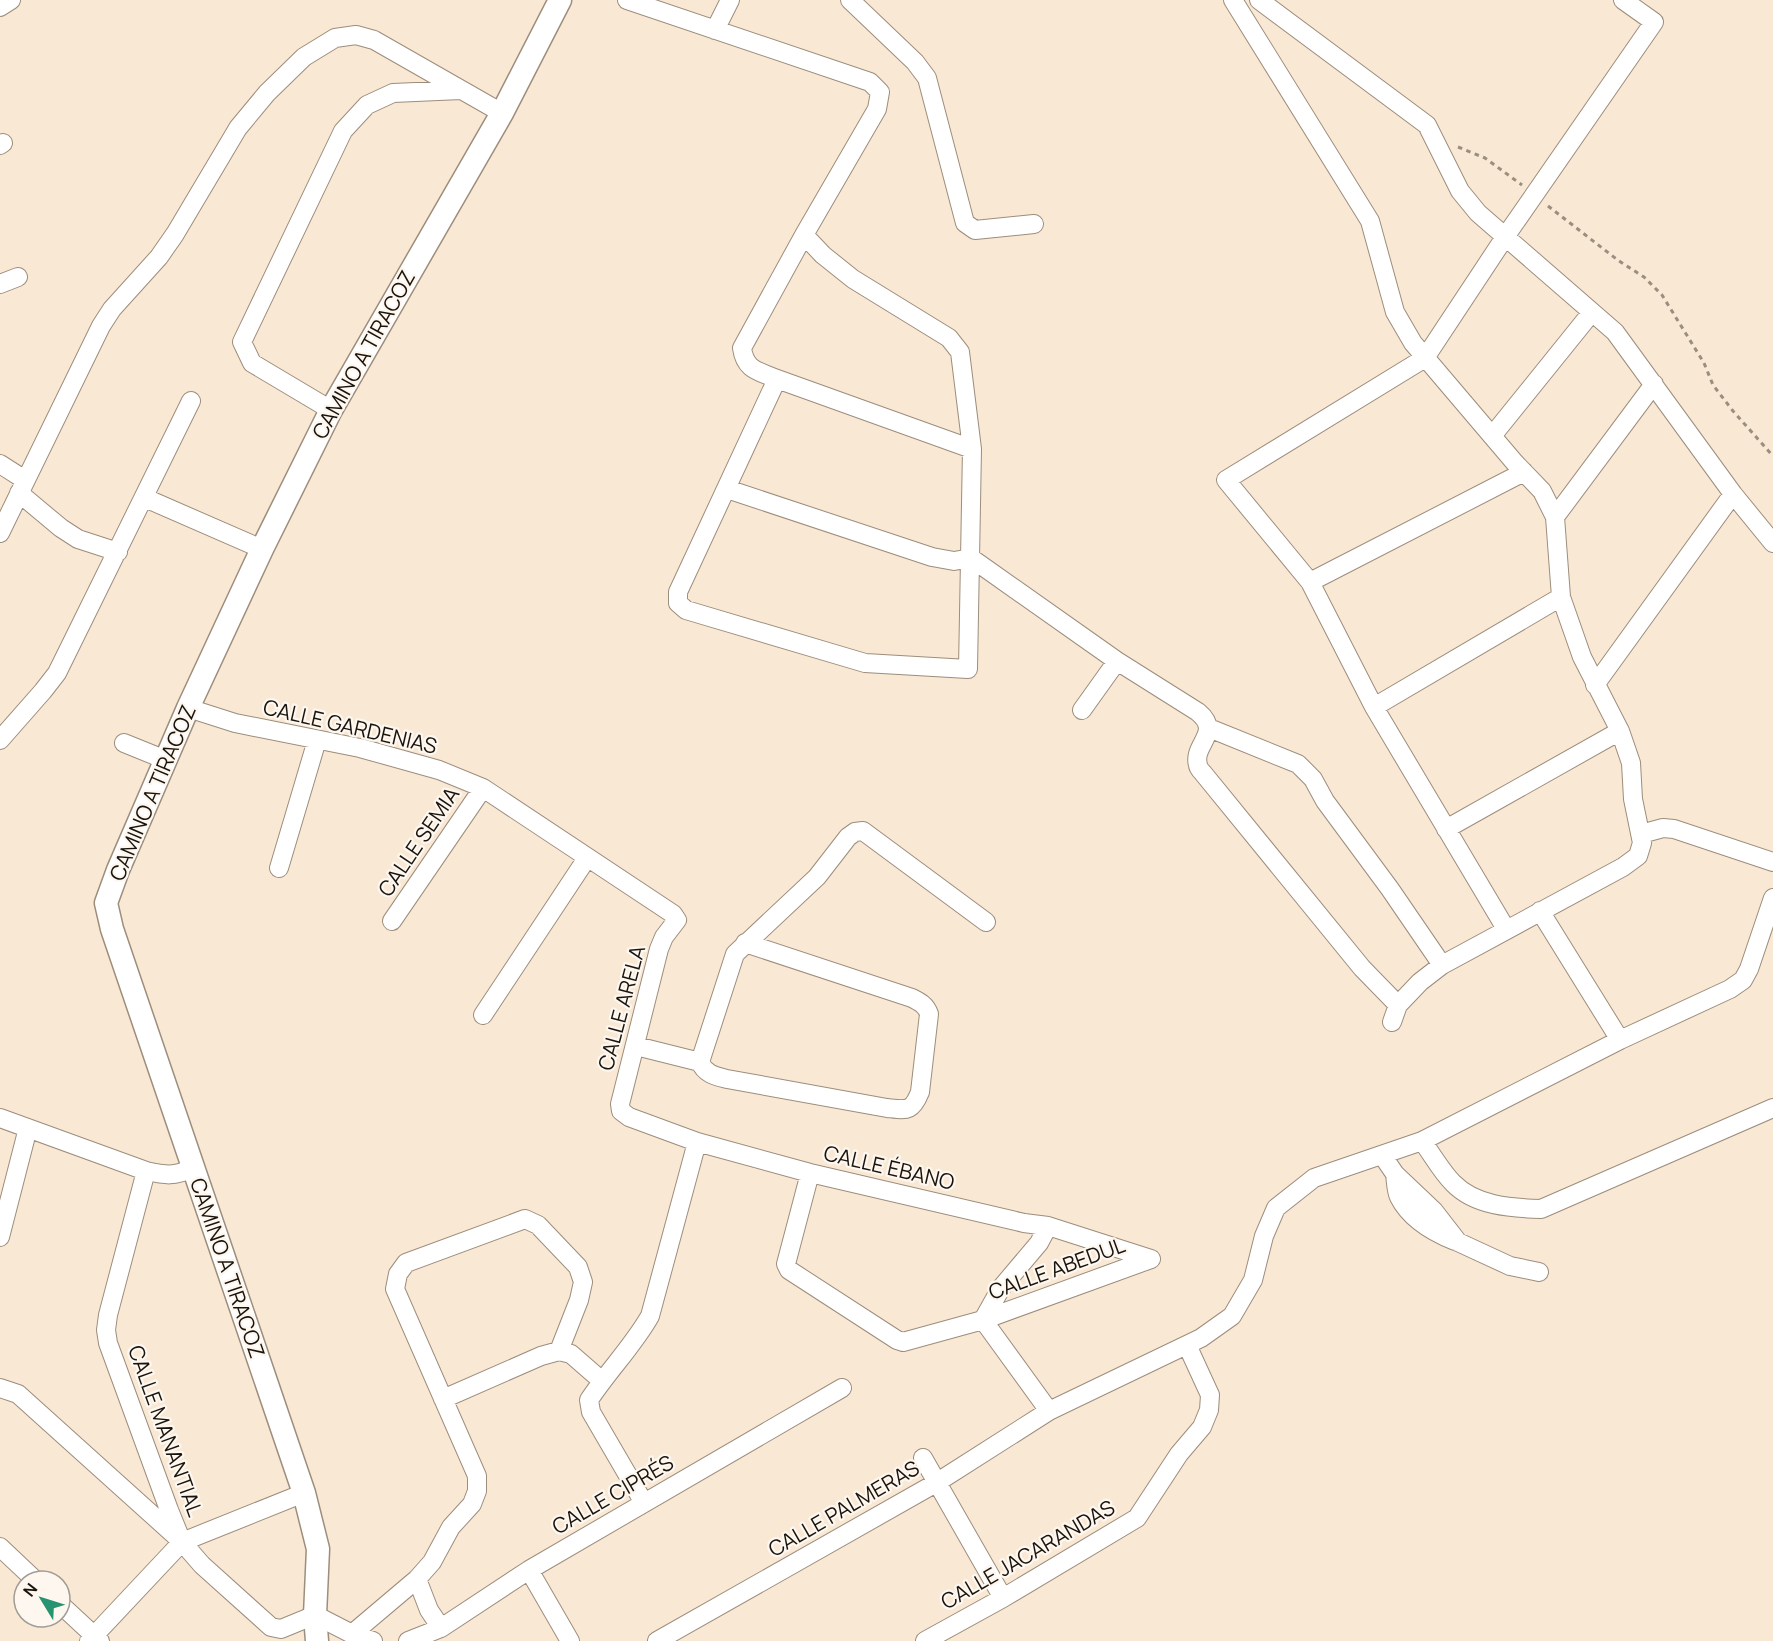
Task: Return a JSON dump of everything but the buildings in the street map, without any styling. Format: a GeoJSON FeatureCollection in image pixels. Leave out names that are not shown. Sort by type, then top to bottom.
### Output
{"type":"FeatureCollection","features":[{"type":"Feature","properties":{"kind":"street"},"geometry":{"type":"LineString","coordinates":[[0,7],[11,0]]}},
{"type":"Feature","properties":{"kind":"street","name":"CAMINO A TIRACOZ"},"geometry":{"type":"LineString","coordinates":[[317,1641],[315,1616],[318,1549],[304,1493],[192,1168],[112,929],[106,903],[188,708],[262,549],[331,410],[502,113],[560,0]]}},
{"type":"Feature","properties":{"kind":"street"},"geometry":{"type":"LineString","coordinates":[[627,0],[870,82],[880,92],[877,109],[742,348],[743,360],[751,369],[972,449]]}},
{"type":"Feature","properties":{"kind":"street"},"geometry":{"type":"LineString","coordinates":[[715,30],[730,0]]}},
{"type":"Feature","properties":{"kind":"street"},"geometry":{"type":"LineString","coordinates":[[850,0],[915,62],[927,78],[966,223],[975,230],[1034,224]]}},
{"type":"Feature","properties":{"kind":"street"},"geometry":{"type":"LineString","coordinates":[[727,489],[932,557],[954,561],[971,558],[1117,661],[1206,718],[1209,728],[1198,754],[1197,765],[1362,968],[1395,1013],[1420,982],[1442,965],[1623,867],[1638,856],[1642,843],[1633,799],[1631,763],[1620,731],[1582,657],[1561,597],[1555,516],[1542,491],[1413,344],[1395,312],[1370,221],[1233,0]]}},
{"type":"Feature","properties":{"kind":"street"},"geometry":{"type":"LineString","coordinates":[[1259,0],[1427,125],[1460,191],[1478,213],[1615,332],[1732,494],[1773,543]]}},
{"type":"Feature","properties":{"kind":"street"},"geometry":{"type":"LineString","coordinates":[[1506,929],[1374,707],[1310,582],[1226,480],[1425,358],[1505,237],[1654,22],[1623,0]]}},
{"type":"Feature","properties":{"kind":"street"},"geometry":{"type":"LineString","coordinates":[[0,533],[101,326],[112,309],[159,257],[175,234],[238,128],[267,93],[304,57],[335,38],[356,35],[374,40],[502,113]]}},
{"type":"Feature","properties":{"kind":"street"},"geometry":{"type":"LineString","coordinates":[[331,410],[252,363],[242,342],[343,132],[367,105],[393,93],[462,90]]}},
{"type":"Feature","properties":{"kind":"street"},"geometry":{"type":"LineString","coordinates":[[777,379],[678,592],[678,603],[686,610],[865,663],[968,669],[972,449],[960,352],[949,338],[853,279],[823,255],[804,235]]}},
{"type":"Feature","properties":{"kind":"street"},"geometry":{"type":"LineString","coordinates":[[0,284],[18,278]]}},
{"type":"Feature","properties":{"kind":"street"},"geometry":{"type":"LineString","coordinates":[[1492,436],[1592,312]]}},
{"type":"Feature","properties":{"kind":"street"},"geometry":{"type":"LineString","coordinates":[[1555,516],[1654,384]]}},
{"type":"Feature","properties":{"kind":"street"},"geometry":{"type":"LineString","coordinates":[[0,740],[57,673],[192,401]]}},
{"type":"Feature","properties":{"kind":"street"},"geometry":{"type":"LineString","coordinates":[[0,464],[60,528],[78,539],[118,552]]}},
{"type":"Feature","properties":{"kind":"street"},"geometry":{"type":"LineString","coordinates":[[1310,582],[1524,472]]}},
{"type":"Feature","properties":{"kind":"street"},"geometry":{"type":"LineString","coordinates":[[1595,685],[1732,494]]}},
{"type":"Feature","properties":{"kind":"street"},"geometry":{"type":"LineString","coordinates":[[145,498],[262,549]]}},
{"type":"Feature","properties":{"kind":"street"},"geometry":{"type":"LineString","coordinates":[[1374,707],[1561,597]]}},
{"type":"Feature","properties":{"kind":"street"},"geometry":{"type":"LineString","coordinates":[[1082,710],[1117,661]]}},
{"type":"Feature","properties":{"kind":"street","name":"CALLE GARDENIAS"},"geometry":{"type":"LineString","coordinates":[[188,708],[235,723],[360,748],[439,770],[483,788],[673,914],[677,920]]}},
{"type":"Feature","properties":{"kind":"street"},"geometry":{"type":"LineString","coordinates":[[1209,728],[1298,764],[1313,779],[1324,801],[1390,889],[1442,965]]}},
{"type":"Feature","properties":{"kind":"street"},"geometry":{"type":"LineString","coordinates":[[1446,829],[1620,731]]}},
{"type":"Feature","properties":{"kind":"street"},"geometry":{"type":"LineString","coordinates":[[279,868],[317,740]]}},
{"type":"Feature","properties":{"kind":"street"},"geometry":{"type":"LineString","coordinates":[[124,743],[166,759]]}},
{"type":"Feature","properties":{"kind":"street","name":"CALLE SEMIA"},"geometry":{"type":"LineString","coordinates":[[392,921],[483,788]]}},
{"type":"Feature","properties":{"kind":"street"},"geometry":{"type":"LineString","coordinates":[[1641,834],[1663,828],[1674,829],[1773,862]]}},
{"type":"Feature","properties":{"kind":"street"},"geometry":{"type":"LineString","coordinates":[[745,943],[912,998],[927,1008],[929,1014],[920,1092],[915,1103],[904,1110],[727,1079],[709,1074],[703,1069],[700,1062],[735,954],[745,943],[818,877],[848,837],[855,832],[863,831],[986,922]]}},
{"type":"Feature","properties":{"kind":"street"},"geometry":{"type":"LineString","coordinates":[[483,1015],[588,858]]}},
{"type":"Feature","properties":{"kind":"street","name":"CALLE PALMERAS"},"geometry":{"type":"LineString","coordinates":[[657,1641],[936,1483],[1049,1411],[1202,1338],[1232,1316],[1253,1280],[1264,1236],[1276,1208],[1314,1178],[1422,1141],[1620,1040],[1730,989],[1743,980],[1749,969],[1773,898]]}},
{"type":"Feature","properties":{"kind":"street"},"geometry":{"type":"LineString","coordinates":[[1540,911],[1620,1040]]}},
{"type":"Feature","properties":{"kind":"street","name":"CALLE ARELA"},"geometry":{"type":"LineString","coordinates":[[621,1112],[620,1104],[659,949],[677,920]]}},
{"type":"Feature","properties":{"kind":"street"},"geometry":{"type":"LineString","coordinates":[[636,1046],[700,1062]]}},
{"type":"Feature","properties":{"kind":"street"},"geometry":{"type":"LineString","coordinates":[[1422,1141],[1452,1183],[1466,1194],[1510,1208],[1541,1209],[1773,1108]]}},
{"type":"Feature","properties":{"kind":"street","name":"CALLE ÉBANO"},"geometry":{"type":"LineString","coordinates":[[621,1112],[697,1142],[810,1173],[1024,1223],[1048,1226],[1151,1259]]}},
{"type":"Feature","properties":{"kind":"street"},"geometry":{"type":"LineString","coordinates":[[0,1118],[146,1171],[166,1175],[180,1174],[192,1168]]}},
{"type":"Feature","properties":{"kind":"street"},"geometry":{"type":"LineString","coordinates":[[0,1237],[28,1128]]}},
{"type":"Feature","properties":{"kind":"street"},"geometry":{"type":"LineString","coordinates":[[644,1503],[591,1412],[589,1400],[650,1316],[697,1142]]}},
{"type":"Feature","properties":{"kind":"street"},"geometry":{"type":"LineString","coordinates":[[1382,1155],[1395,1174],[1434,1211],[1458,1242],[1510,1266],[1539,1272]]}},
{"type":"Feature","properties":{"kind":"street","name":"CALLE MANANTIAL"},"geometry":{"type":"LineString","coordinates":[[146,1171],[106,1330],[108,1343],[169,1510],[182,1542],[202,1565],[271,1627],[281,1629],[315,1616]]}},
{"type":"Feature","properties":{"kind":"street"},"geometry":{"type":"LineString","coordinates":[[810,1173],[786,1264],[789,1270],[903,1342],[983,1320],[1001,1288],[1039,1243],[1048,1226]]}},
{"type":"Feature","properties":{"kind":"street"},"geometry":{"type":"LineString","coordinates":[[352,1634],[417,1579],[432,1562],[450,1527],[471,1504],[477,1491],[477,1476],[395,1288],[398,1274],[406,1263],[525,1219],[538,1224],[578,1267],[582,1282],[579,1300],[559,1351]]}},
{"type":"Feature","properties":{"kind":"street","name":"CALLE ABEDUL"},"geometry":{"type":"LineString","coordinates":[[1049,1411],[983,1320],[1151,1259]]}},
{"type":"Feature","properties":{"kind":"street","name":"CALLE JACARANDAS"},"geometry":{"type":"LineString","coordinates":[[924,1641],[1003,1598],[1137,1518],[1179,1454],[1202,1427],[1209,1410],[1210,1395],[1187,1345]]}},
{"type":"Feature","properties":{"kind":"street"},"geometry":{"type":"LineString","coordinates":[[443,1399],[541,1356],[559,1351],[571,1354],[602,1381]]}},
{"type":"Feature","properties":{"kind":"street"},"geometry":{"type":"LineString","coordinates":[[0,1388],[18,1394],[182,1542]]}},
{"type":"Feature","properties":{"kind":"street","name":"CALLE CIPRÉS"},"geometry":{"type":"LineString","coordinates":[[408,1641],[441,1628],[529,1570],[842,1388]]}},
{"type":"Feature","properties":{"kind":"street"},"geometry":{"type":"LineString","coordinates":[[923,1458],[1003,1598]]}},
{"type":"Feature","properties":{"kind":"street"},"geometry":{"type":"LineString","coordinates":[[72,1616],[94,1639],[182,1542],[304,1493]]}},
{"type":"Feature","properties":{"kind":"street"},"geometry":{"type":"LineString","coordinates":[[0,1547],[23,1569]]}},
{"type":"Feature","properties":{"kind":"street"},"geometry":{"type":"LineString","coordinates":[[529,1570],[570,1641]]}},
{"type":"Feature","properties":{"kind":"street"},"geometry":{"type":"LineString","coordinates":[[417,1579],[429,1610],[441,1628]]}},
{"type":"Feature","properties":{"kind":"street"},"geometry":{"type":"LineString","coordinates":[[315,1616],[352,1634],[373,1641]]}},
{"type":"Feature","properties":{"kind":"path"},"geometry":{"type":"LineString","coordinates":[[1455,144],[1485,159],[1619,261],[1644,277],[1662,295],[1704,363],[1713,385],[1773,456]]}}]}
